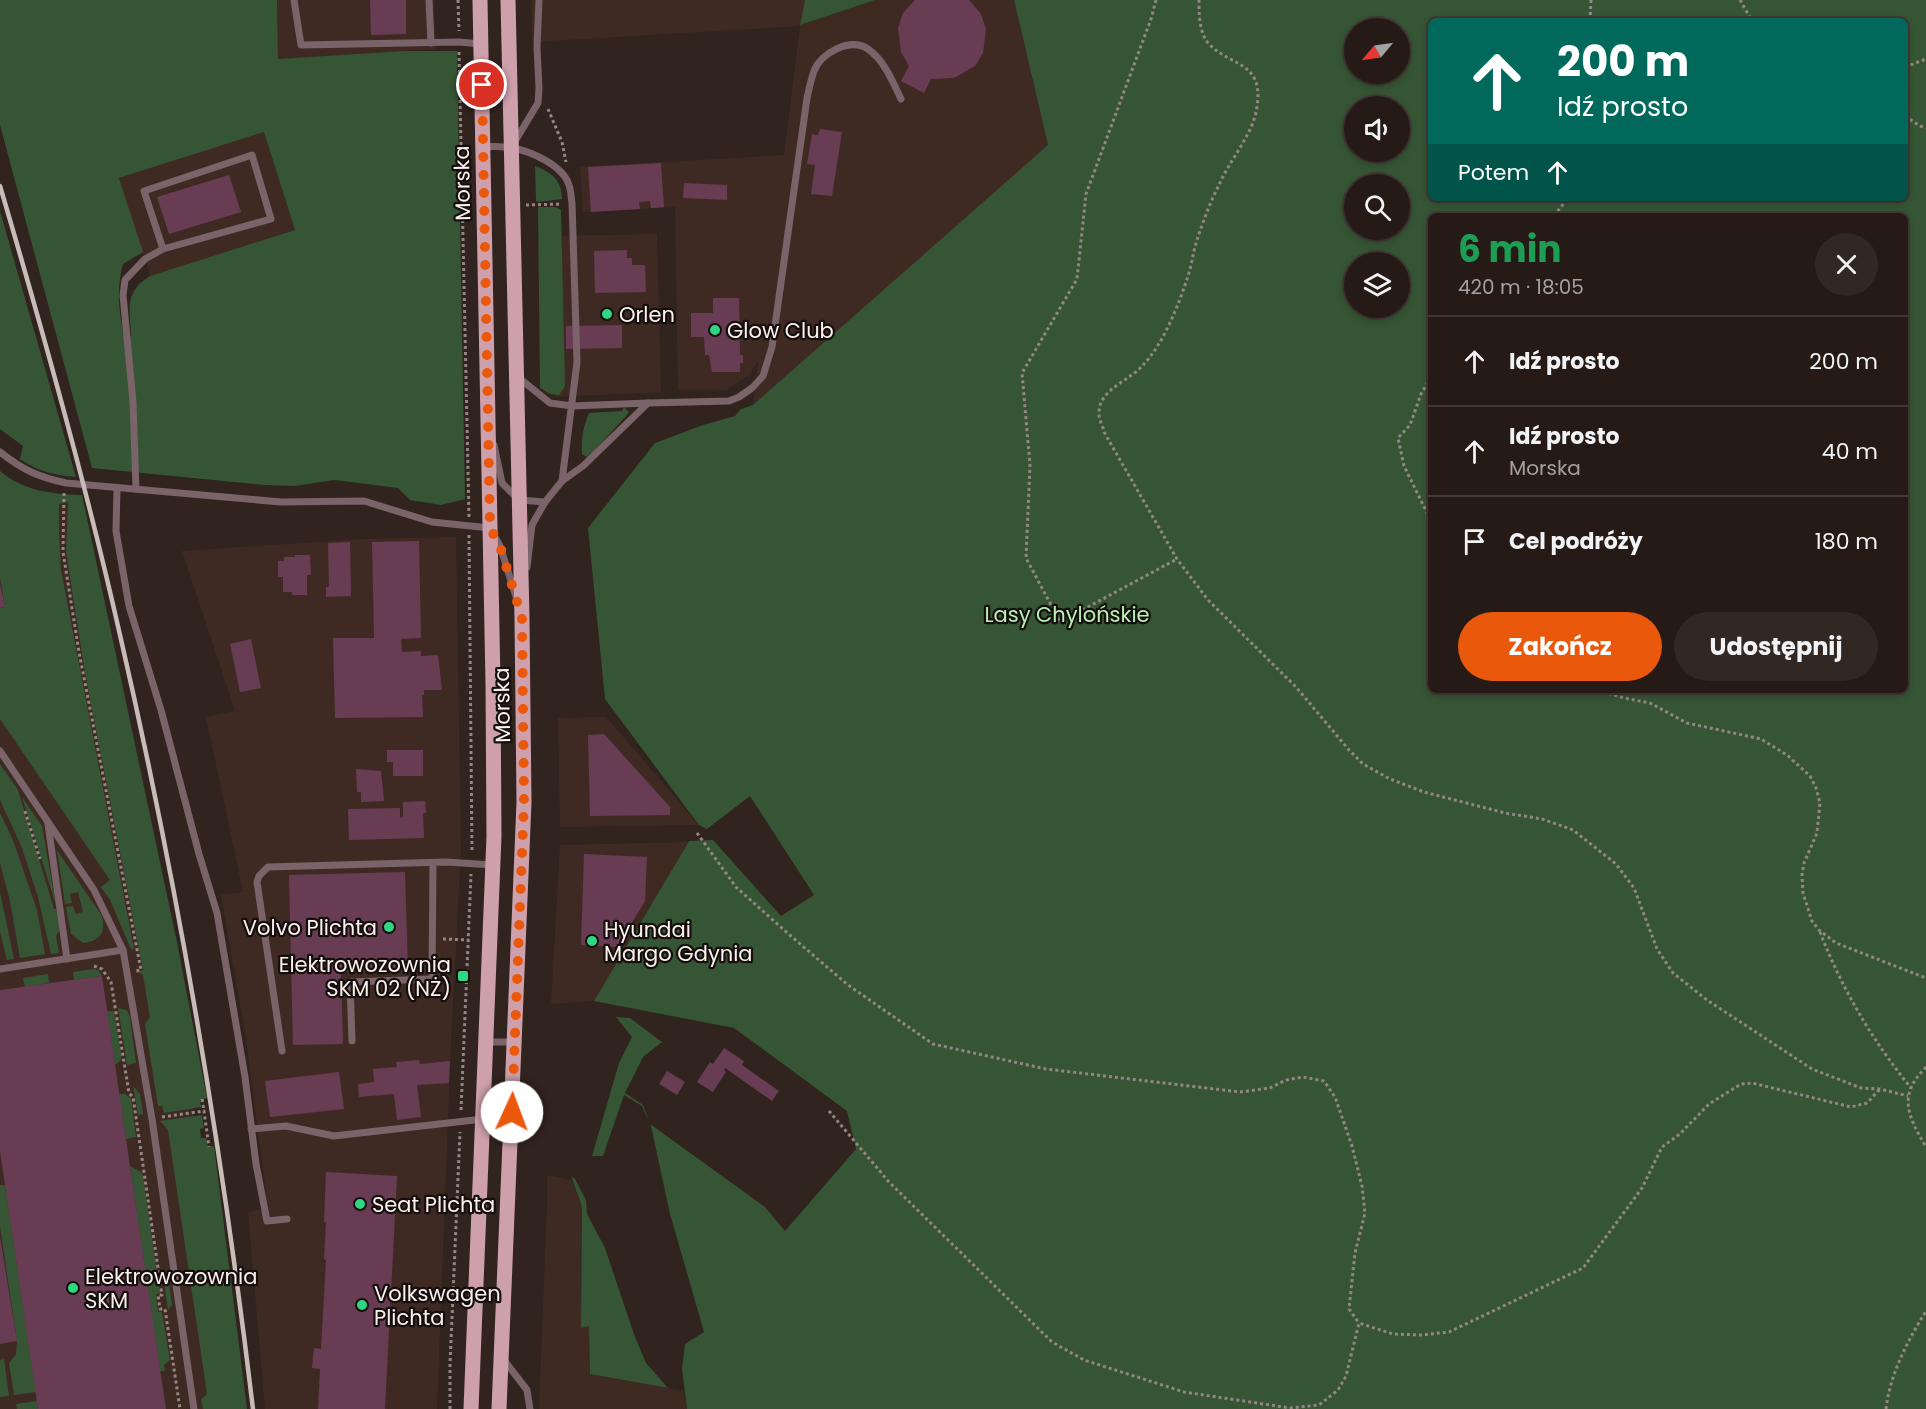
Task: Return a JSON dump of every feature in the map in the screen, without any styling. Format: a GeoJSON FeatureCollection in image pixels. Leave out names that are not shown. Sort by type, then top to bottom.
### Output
{"type":"FeatureCollection","features":[{"type":"Feature","properties":{"kind":"main road","name":"Morska"},"geometry":{"type":"LineString","coordinates":[[471,1409],[493,865],[493,695],[480,0]]}},
{"type":"Feature","properties":{"kind":"main road","name":"Morska"},"geometry":{"type":"LineString","coordinates":[[499,1409],[524,802],[508,0]]}},
{"type":"Feature","properties":{"kind":"lane"},"geometry":{"type":"LineString","coordinates":[[294,0],[301,45],[459,42],[481,44]]}},
{"type":"Feature","properties":{"kind":"lane"},"geometry":{"type":"LineString","coordinates":[[429,0],[431,43]]}},
{"type":"Feature","properties":{"kind":"lane"},"geometry":{"type":"LineString","coordinates":[[511,147],[538,103],[538,0]]}},
{"type":"Feature","properties":{"kind":"lane"},"geometry":{"type":"LineString","coordinates":[[517,377],[550,403],[572,406],[729,401],[752,388],[763,376],[772,347],[807,98],[814,69],[831,51],[852,44],[867,48],[891,77],[901,99]]}},
{"type":"Feature","properties":{"kind":"lane"},"geometry":{"type":"LineString","coordinates":[[483,146],[511,147],[531,154],[553,166],[564,175],[569,184],[572,203],[577,362],[562,481]]}},
{"type":"Feature","properties":{"kind":"lane"},"geometry":{"type":"LineString","coordinates":[[136,489],[133,402],[123,295],[125,280],[145,259],[162,249],[271,219],[252,155],[144,191],[162,249]]}},
{"type":"Feature","properties":{"kind":"lane"},"geometry":{"type":"LineString","coordinates":[[522,618],[532,525],[545,502],[562,481],[583,466],[648,403]]}},
{"type":"Feature","properties":{"kind":"lane"},"geometry":{"type":"LineString","coordinates":[[487,407],[502,483],[519,500],[545,502]]}},
{"type":"Feature","properties":{"kind":"lane"},"geometry":{"type":"LineString","coordinates":[[0,452],[19,467],[39,477],[66,483],[281,502],[364,501],[432,522],[490,528],[500,546],[522,618]]}},
{"type":"Feature","properties":{"kind":"lane"},"geometry":{"type":"LineString","coordinates":[[117,488],[117,531],[129,606],[161,710],[217,913],[267,1221],[287,1220]]}},
{"type":"Feature","properties":{"kind":"lane"},"geometry":{"type":"LineString","coordinates":[[0,751],[94,890],[123,950],[153,1119],[194,1409]]}},
{"type":"Feature","properties":{"kind":"lane"},"geometry":{"type":"LineString","coordinates":[[47,821],[70,958]]}},
{"type":"Feature","properties":{"kind":"lane"},"geometry":{"type":"LineString","coordinates":[[352,1041],[350,982],[432,980],[433,863]]}},
{"type":"Feature","properties":{"kind":"lane"},"geometry":{"type":"LineString","coordinates":[[282,1051],[257,882],[263,870],[268,867],[433,863],[493,865]]}},
{"type":"Feature","properties":{"kind":"lane"},"geometry":{"type":"LineString","coordinates":[[0,969],[123,950]]}},
{"type":"Feature","properties":{"kind":"lane"},"geometry":{"type":"LineString","coordinates":[[486,1042],[514,1042]]}},
{"type":"Feature","properties":{"kind":"lane"},"geometry":{"type":"LineString","coordinates":[[251,1129],[286,1126],[334,1136],[483,1119]]}},
{"type":"Feature","properties":{"kind":"lane"},"geometry":{"type":"LineString","coordinates":[[501,1356],[527,1390],[530,1409]]}},
{"type":"Feature","properties":{"kind":"path"},"geometry":{"type":"LineString","coordinates":[[450,1409],[471,864],[469,527],[458,0]]}},
{"type":"Feature","properties":{"kind":"path"},"geometry":{"type":"LineString","coordinates":[[1156,0],[1086,194],[1077,279],[1022,373],[1030,465],[1026,558],[1060,622],[1177,560]]}},
{"type":"Feature","properties":{"kind":"path"},"geometry":{"type":"LineString","coordinates":[[1199,0],[1201,29],[1207,42],[1220,53],[1245,67],[1254,78],[1257,108],[1251,127],[1219,184],[1197,241],[1188,275],[1172,319],[1143,366],[1108,391],[1101,403],[1099,414],[1104,432],[1177,560],[1208,600],[1296,687],[1348,750],[1363,764],[1390,779],[1424,792],[1504,813],[1542,819],[1573,830],[1616,864],[1634,888],[1657,950],[1673,973],[1707,1000],[1812,1069],[1861,1088],[1880,1089],[1908,1096]]}},
{"type":"Feature","properties":{"kind":"path"},"geometry":{"type":"LineString","coordinates":[[1590,18],[1591,0]]}},
{"type":"Feature","properties":{"kind":"path"},"geometry":{"type":"LineString","coordinates":[[1740,0],[1750,18]]}},
{"type":"Feature","properties":{"kind":"path"},"geometry":{"type":"LineString","coordinates":[[1908,66],[1926,59]]}},
{"type":"Feature","properties":{"kind":"path"},"geometry":{"type":"LineString","coordinates":[[539,88],[562,142],[567,164],[564,175]]}},
{"type":"Feature","properties":{"kind":"path"},"geometry":{"type":"LineString","coordinates":[[1908,118],[1926,128]]}},
{"type":"Feature","properties":{"kind":"path"},"geometry":{"type":"LineString","coordinates":[[1556,213],[1566,201]]}},
{"type":"Feature","properties":{"kind":"path"},"geometry":{"type":"LineString","coordinates":[[532,204],[572,203]]}},
{"type":"Feature","properties":{"kind":"path"},"geometry":{"type":"LineString","coordinates":[[1428,382],[1421,394],[1410,425],[1398,438],[1404,466],[1428,515]]}},
{"type":"Feature","properties":{"kind":"path"},"geometry":{"type":"LineString","coordinates":[[63,502],[63,552],[79,652],[141,970],[126,975]]}},
{"type":"Feature","properties":{"kind":"path"},"geometry":{"type":"LineString","coordinates":[[1607,693],[1650,703],[1687,723],[1761,739],[1787,755],[1810,776],[1820,803],[1817,833],[1804,862],[1803,893],[1812,921],[1836,944],[1926,978]]}},
{"type":"Feature","properties":{"kind":"path"},"geometry":{"type":"LineString","coordinates":[[697,833],[736,887],[784,930],[848,985],[933,1044],[1046,1069],[1240,1092],[1270,1088],[1286,1080],[1303,1077],[1324,1081],[1335,1097],[1353,1146],[1362,1186],[1365,1213],[1355,1253],[1349,1309],[1359,1323],[1393,1334],[1422,1335],[1449,1332],[1583,1268],[1642,1188],[1662,1147],[1680,1134],[1709,1104],[1741,1084],[1761,1085],[1851,1107],[1867,1103],[1880,1089]]}},
{"type":"Feature","properties":{"kind":"path"},"geometry":{"type":"LineString","coordinates":[[1820,930],[1831,961],[1851,1003],[1891,1063],[1911,1088]]}},
{"type":"Feature","properties":{"kind":"path"},"geometry":{"type":"LineString","coordinates":[[432,938],[469,940]]}},
{"type":"Feature","properties":{"kind":"path"},"geometry":{"type":"LineString","coordinates":[[70,958],[77,968],[93,966],[102,969],[111,982],[129,1093],[135,1113],[162,1295],[158,1295],[160,1309],[165,1309],[180,1409]]}},
{"type":"Feature","properties":{"kind":"path"},"geometry":{"type":"LineString","coordinates":[[1926,1067],[1913,1080],[1908,1096],[1909,1111],[1926,1147]]}},
{"type":"Feature","properties":{"kind":"path"},"geometry":{"type":"LineString","coordinates":[[202,1099],[209,1147]]}},
{"type":"Feature","properties":{"kind":"path"},"geometry":{"type":"LineString","coordinates":[[173,1116],[204,1111]]}},
{"type":"Feature","properties":{"kind":"path"},"geometry":{"type":"LineString","coordinates":[[829,1111],[889,1182],[1052,1342],[1084,1360],[1184,1392],[1290,1408],[1319,1405],[1338,1390],[1346,1376],[1359,1323]]}},
{"type":"Feature","properties":{"kind":"path"},"geometry":{"type":"LineString","coordinates":[[1886,1409],[1902,1356],[1910,1337],[1926,1311]]}},
{"type":"Feature","properties":{"kind":"shaded area"},"geometry":{"type":"Polygon","coordinates":[[[277,0],[434,0],[436,49],[278,59],[277,0]]]}},
{"type":"Feature","properties":{"kind":"shaded area"},"geometry":{"type":"Polygon","coordinates":[[[532,0],[805,0],[800,25],[875,0],[1014,0],[1048,145],[1000,202],[753,405],[758,361],[749,375],[726,390],[678,390],[675,207],[583,212],[580,167],[784,155],[800,26],[532,42],[532,0]]]}},
{"type":"Feature","properties":{"kind":"shaded area"},"geometry":{"type":"Polygon","coordinates":[[[264,132],[295,230],[150,276],[119,178],[264,132]]]}},
{"type":"Feature","properties":{"kind":"shaded area","name":"Orlen"},"geometry":{"type":"Polygon","coordinates":[[[657,234],[661,392],[556,397],[554,236],[657,234]]]}},
{"type":"Feature","properties":{"kind":"shaded area"},"geometry":{"type":"Polygon","coordinates":[[[0,482],[63,503],[68,502],[187,1067],[223,1309],[235,1409],[0,1409],[0,482]]]}},
{"type":"Feature","properties":{"kind":"shaded area"},"geometry":{"type":"Polygon","coordinates":[[[456,537],[461,849],[437,1409],[265,1409],[248,1212],[268,1208],[246,1038],[221,895],[243,892],[206,717],[235,711],[182,551],[363,539],[456,537]]]}},
{"type":"Feature","properties":{"kind":"shaded area"},"geometry":{"type":"Polygon","coordinates":[[[606,717],[699,825],[560,827],[558,718],[606,717]]]}},
{"type":"Feature","properties":{"kind":"shaded area","name":"Hyundai Margo Gdynia"},"geometry":{"type":"Polygon","coordinates":[[[688,842],[594,1001],[551,1004],[560,845],[688,842]]]}},
{"type":"Feature","properties":{"kind":"shaded area"},"geometry":{"type":"Polygon","coordinates":[[[547,1175],[571,1180],[582,1207],[581,1327],[589,1326],[590,1374],[684,1391],[687,1409],[539,1409],[547,1175]]]}},
{"type":"Feature","properties":{"kind":"green space"},"geometry":{"type":"Polygon","coordinates":[[[0,0],[277,0],[278,59],[404,51],[457,51],[465,499],[441,505],[410,500],[398,488],[334,480],[295,486],[264,485],[92,468],[0,125],[0,0]],[[264,132],[119,178],[143,252],[123,264],[119,282],[119,300],[124,337],[131,336],[130,302],[132,295],[136,288],[150,276],[295,230],[264,132]]]}},
{"type":"Feature","properties":{"kind":"green space"},"geometry":{"type":"Polygon","coordinates":[[[805,0],[875,0],[800,25],[805,0]]]}},
{"type":"Feature","properties":{"kind":"green space","name":"Lasy Chylońskie"},"geometry":{"type":"Polygon","coordinates":[[[1014,0],[1926,0],[1926,1409],[687,1409],[682,1369],[685,1344],[704,1332],[670,1214],[650,1124],[765,1207],[785,1231],[856,1149],[847,1111],[734,1028],[594,1001],[689,841],[713,840],[781,916],[814,895],[750,796],[707,829],[699,825],[605,699],[588,528],[655,443],[735,416],[741,409],[753,405],[1048,145],[1014,0]]]}},
{"type":"Feature","properties":{"kind":"green space"},"geometry":{"type":"Polygon","coordinates":[[[535,166],[547,171],[555,178],[560,187],[562,199],[536,201],[535,166]]]}},
{"type":"Feature","properties":{"kind":"green space"},"geometry":{"type":"Polygon","coordinates":[[[538,207],[555,207],[561,210],[565,386],[559,395],[550,394],[540,388],[538,207]]]}},
{"type":"Feature","properties":{"kind":"green space"},"geometry":{"type":"Polygon","coordinates":[[[0,211],[76,477],[47,472],[20,459],[23,446],[0,429],[0,211]]]}},
{"type":"Feature","properties":{"kind":"green space"},"geometry":{"type":"Polygon","coordinates":[[[624,407],[629,412],[627,415],[594,451],[586,457],[582,454],[583,433],[589,413],[622,411],[624,407]]]}},
{"type":"Feature","properties":{"kind":"green space"},"geometry":{"type":"Polygon","coordinates":[[[0,471],[18,483],[38,490],[82,495],[177,942],[207,1098],[200,1100],[201,1107],[164,1113],[162,1106],[158,1106],[145,1024],[150,1017],[143,975],[138,972],[143,970],[85,673],[66,552],[68,502],[59,504],[61,570],[134,949],[131,949],[110,900],[101,887],[110,880],[0,719],[0,608],[5,607],[0,578],[0,471]]]}},
{"type":"Feature","properties":{"kind":"green space"},"geometry":{"type":"Polygon","coordinates":[[[0,764],[18,790],[54,909],[56,909],[60,930],[56,936],[59,953],[51,954],[38,897],[22,848],[0,800],[0,764]]]}},
{"type":"Feature","properties":{"kind":"green space"},"geometry":{"type":"Polygon","coordinates":[[[22,797],[42,826],[56,905],[22,797]]]}},
{"type":"Feature","properties":{"kind":"green space"},"geometry":{"type":"Polygon","coordinates":[[[0,813],[13,840],[37,910],[45,954],[20,958],[10,901],[0,863],[0,813]]]}},
{"type":"Feature","properties":{"kind":"green space"},"geometry":{"type":"Polygon","coordinates":[[[57,850],[102,916],[102,931],[94,940],[83,943],[71,934],[66,907],[73,906],[76,914],[83,912],[78,892],[70,894],[72,903],[65,904],[57,850]]]}},
{"type":"Feature","properties":{"kind":"green space"},"geometry":{"type":"Polygon","coordinates":[[[0,892],[14,959],[7,960],[0,932],[0,892]]]}},
{"type":"Feature","properties":{"kind":"green space"},"geometry":{"type":"Polygon","coordinates":[[[94,969],[102,976],[74,980],[73,972],[94,969]]]}},
{"type":"Feature","properties":{"kind":"green space"},"geometry":{"type":"Polygon","coordinates":[[[48,974],[49,983],[25,987],[23,978],[48,974]]]}},
{"type":"Feature","properties":{"kind":"green space"},"geometry":{"type":"Polygon","coordinates":[[[118,1008],[127,1010],[130,1017],[136,1063],[127,1065],[118,1008]]]}},
{"type":"Feature","properties":{"kind":"green space"},"geometry":{"type":"Polygon","coordinates":[[[107,1011],[114,1013],[121,1054],[121,1060],[115,1065],[107,1011]]]}},
{"type":"Feature","properties":{"kind":"green space"},"geometry":{"type":"Polygon","coordinates":[[[616,1017],[630,1018],[662,1042],[643,1057],[625,1093],[643,1105],[650,1123],[642,1106],[624,1095],[603,1156],[592,1156],[619,1063],[632,1037],[616,1017]]]}},
{"type":"Feature","properties":{"kind":"green space"},"geometry":{"type":"Polygon","coordinates":[[[133,1086],[140,1094],[143,1114],[138,1115],[133,1086]]]}},
{"type":"Feature","properties":{"kind":"green space"},"geometry":{"type":"Polygon","coordinates":[[[119,1094],[125,1094],[131,1098],[136,1137],[126,1139],[119,1094]]]}},
{"type":"Feature","properties":{"kind":"green space"},"geometry":{"type":"Polygon","coordinates":[[[202,1115],[204,1128],[200,1129],[201,1138],[206,1138],[208,1147],[214,1146],[247,1409],[203,1409],[201,1399],[207,1394],[168,1130],[160,1121],[202,1115]]]}},
{"type":"Feature","properties":{"kind":"green space"},"geometry":{"type":"Polygon","coordinates":[[[130,1166],[141,1172],[143,1176],[160,1293],[156,1294],[158,1312],[162,1312],[170,1360],[164,1365],[165,1371],[160,1371],[130,1166]]]}},
{"type":"Feature","properties":{"kind":"green space"},"geometry":{"type":"Polygon","coordinates":[[[571,1176],[575,1179],[586,1200],[587,1214],[605,1248],[646,1363],[668,1388],[590,1374],[589,1326],[581,1328],[582,1207],[571,1176]]]}},
{"type":"Feature","properties":{"kind":"green space"},"geometry":{"type":"Polygon","coordinates":[[[0,1185],[5,1185],[36,1392],[14,1395],[9,1363],[16,1354],[17,1341],[0,1227],[0,1185]]]}},
{"type":"Feature","properties":{"kind":"green space"},"geometry":{"type":"Polygon","coordinates":[[[163,1277],[169,1282],[172,1305],[168,1310],[163,1277]]]}},
{"type":"Feature","properties":{"kind":"green space"},"geometry":{"type":"Polygon","coordinates":[[[4,1359],[9,1396],[0,1397],[0,1360],[4,1359]]]}},
{"type":"Feature","properties":{"kind":"green space"},"geometry":{"type":"Polygon","coordinates":[[[37,1401],[38,1409],[17,1409],[16,1404],[37,1401]]]}},
{"type":"Feature","properties":{"kind":"building"},"geometry":{"type":"Polygon","coordinates":[[[370,0],[406,0],[406,34],[371,35],[370,0]]]}},
{"type":"Feature","properties":{"kind":"building"},"geometry":{"type":"Polygon","coordinates":[[[915,0],[969,0],[981,14],[986,29],[983,53],[975,66],[954,78],[931,79],[924,93],[901,81],[909,66],[901,52],[898,28],[903,13],[915,0]]]}},
{"type":"Feature","properties":{"kind":"building"},"geometry":{"type":"Polygon","coordinates":[[[820,129],[842,132],[832,196],[811,194],[815,165],[807,164],[812,134],[818,135],[820,129]]]}},
{"type":"Feature","properties":{"kind":"building"},"geometry":{"type":"Polygon","coordinates":[[[661,163],[664,207],[651,208],[650,201],[639,202],[640,209],[591,212],[588,167],[661,163]]]}},
{"type":"Feature","properties":{"kind":"building"},"geometry":{"type":"Polygon","coordinates":[[[229,175],[241,212],[169,234],[157,197],[229,175]]]}},
{"type":"Feature","properties":{"kind":"building"},"geometry":{"type":"Polygon","coordinates":[[[684,183],[727,185],[727,200],[683,198],[684,183]]]}},
{"type":"Feature","properties":{"kind":"building"},"geometry":{"type":"Polygon","coordinates":[[[627,250],[627,258],[632,258],[632,265],[645,265],[646,292],[595,293],[594,251],[627,250]]]}},
{"type":"Feature","properties":{"kind":"building"},"geometry":{"type":"Polygon","coordinates":[[[713,298],[739,298],[740,355],[743,355],[740,372],[712,372],[709,355],[705,355],[704,337],[691,337],[691,313],[713,313],[713,298]]]}},
{"type":"Feature","properties":{"kind":"building"},"geometry":{"type":"Polygon","coordinates":[[[622,325],[622,348],[566,349],[566,326],[622,325]]]}},
{"type":"Feature","properties":{"kind":"building"},"geometry":{"type":"Polygon","coordinates":[[[419,541],[421,638],[401,639],[402,652],[421,651],[421,656],[438,655],[442,690],[424,690],[424,695],[422,695],[423,717],[335,718],[333,638],[374,638],[372,542],[419,541]]]}},
{"type":"Feature","properties":{"kind":"building"},"geometry":{"type":"Polygon","coordinates":[[[350,542],[351,596],[326,597],[326,587],[329,587],[328,543],[350,542]]]}},
{"type":"Feature","properties":{"kind":"building"},"geometry":{"type":"Polygon","coordinates":[[[295,555],[310,555],[311,575],[307,575],[307,595],[292,595],[292,592],[283,592],[283,577],[278,577],[278,561],[284,561],[284,557],[295,557],[295,555]]]}},
{"type":"Feature","properties":{"kind":"building"},"geometry":{"type":"Polygon","coordinates":[[[0,584],[5,607],[0,608],[0,584]]]}},
{"type":"Feature","properties":{"kind":"building"},"geometry":{"type":"Polygon","coordinates":[[[251,639],[261,688],[240,692],[230,644],[251,639]]]}},
{"type":"Feature","properties":{"kind":"building"},"geometry":{"type":"Polygon","coordinates":[[[604,734],[670,807],[670,815],[590,816],[588,735],[604,734]]]}},
{"type":"Feature","properties":{"kind":"building"},"geometry":{"type":"Polygon","coordinates":[[[387,750],[423,750],[423,776],[393,776],[393,762],[387,762],[387,750]]]}},
{"type":"Feature","properties":{"kind":"building"},"geometry":{"type":"Polygon","coordinates":[[[356,769],[381,771],[384,801],[361,802],[361,792],[357,792],[356,769]]]}},
{"type":"Feature","properties":{"kind":"building"},"geometry":{"type":"Polygon","coordinates":[[[425,801],[424,838],[349,840],[348,809],[400,808],[400,818],[403,817],[403,802],[425,801]]]}},
{"type":"Feature","properties":{"kind":"building"},"geometry":{"type":"Polygon","coordinates":[[[584,854],[647,857],[645,901],[617,947],[581,945],[584,854]]]}},
{"type":"Feature","properties":{"kind":"building"},"geometry":{"type":"Polygon","coordinates":[[[405,872],[408,971],[341,972],[343,1044],[293,1045],[289,875],[405,872]]]}},
{"type":"Feature","properties":{"kind":"building","name":"Elektrowozownia SKM"},"geometry":{"type":"Polygon","coordinates":[[[102,976],[166,1409],[38,1409],[0,1151],[0,990],[102,976]]]}},
{"type":"Feature","properties":{"kind":"building"},"geometry":{"type":"Polygon","coordinates":[[[724,1048],[744,1061],[742,1065],[779,1091],[772,1101],[725,1068],[726,1072],[713,1092],[697,1082],[710,1062],[713,1064],[724,1048]]]}},
{"type":"Feature","properties":{"kind":"building"},"geometry":{"type":"Polygon","coordinates":[[[419,1060],[420,1064],[450,1061],[449,1083],[417,1085],[421,1117],[397,1120],[394,1094],[359,1097],[358,1084],[374,1082],[373,1069],[397,1067],[396,1062],[419,1060]]]}},
{"type":"Feature","properties":{"kind":"building"},"geometry":{"type":"Polygon","coordinates":[[[667,1071],[685,1082],[677,1095],[659,1084],[667,1071]]]}},
{"type":"Feature","properties":{"kind":"building"},"geometry":{"type":"Polygon","coordinates":[[[339,1072],[344,1109],[270,1117],[265,1081],[339,1072]]]}},
{"type":"Feature","properties":{"kind":"building"},"geometry":{"type":"Polygon","coordinates":[[[326,1172],[397,1176],[385,1409],[318,1409],[320,1369],[312,1368],[314,1348],[321,1349],[326,1260],[324,1259],[326,1222],[324,1222],[326,1172]]]}},
{"type":"Feature","properties":{"kind":"building"},"geometry":{"type":"Polygon","coordinates":[[[0,1237],[17,1341],[0,1344],[0,1237]]]}},
{"type":"Feature","properties":{"kind":"railway"},"geometry":{"type":"LineString","coordinates":[[0,186],[79,466],[120,635],[161,827],[213,1117],[253,1409]]}},
{"type":"Feature","properties":{"kind":"place","name":"Orlen"},"geometry":{"type":"Point","coordinates":[607,314]}},
{"type":"Feature","properties":{"kind":"place","name":"Glow Club"},"geometry":{"type":"Point","coordinates":[715,330]}},
{"type":"Feature","properties":{"kind":"place","name":"Volvo Plichta"},"geometry":{"type":"Point","coordinates":[389,927]}},
{"type":"Feature","properties":{"kind":"place","name":"Hyundai Margo Gdynia"},"geometry":{"type":"Point","coordinates":[592,941]}},
{"type":"Feature","properties":{"kind":"place","name":"Elektrowozownia SKM 02 (NŻ)"},"geometry":{"type":"Point","coordinates":[463,976]}},
{"type":"Feature","properties":{"kind":"place","name":"Seat Plichta"},"geometry":{"type":"Point","coordinates":[360,1204]}},
{"type":"Feature","properties":{"kind":"place","name":"Elektrowozownia SKM"},"geometry":{"type":"Point","coordinates":[73,1288]}},
{"type":"Feature","properties":{"kind":"place","name":"Volkswagen Plichta"},"geometry":{"type":"Point","coordinates":[362,1305]}},
{"type":"Feature","properties":{"kind":"route"},"geometry":{"type":"LineString","coordinates":[[482,85],[490,528],[500,546],[522,618],[524,802],[512,1112]]}}]}
